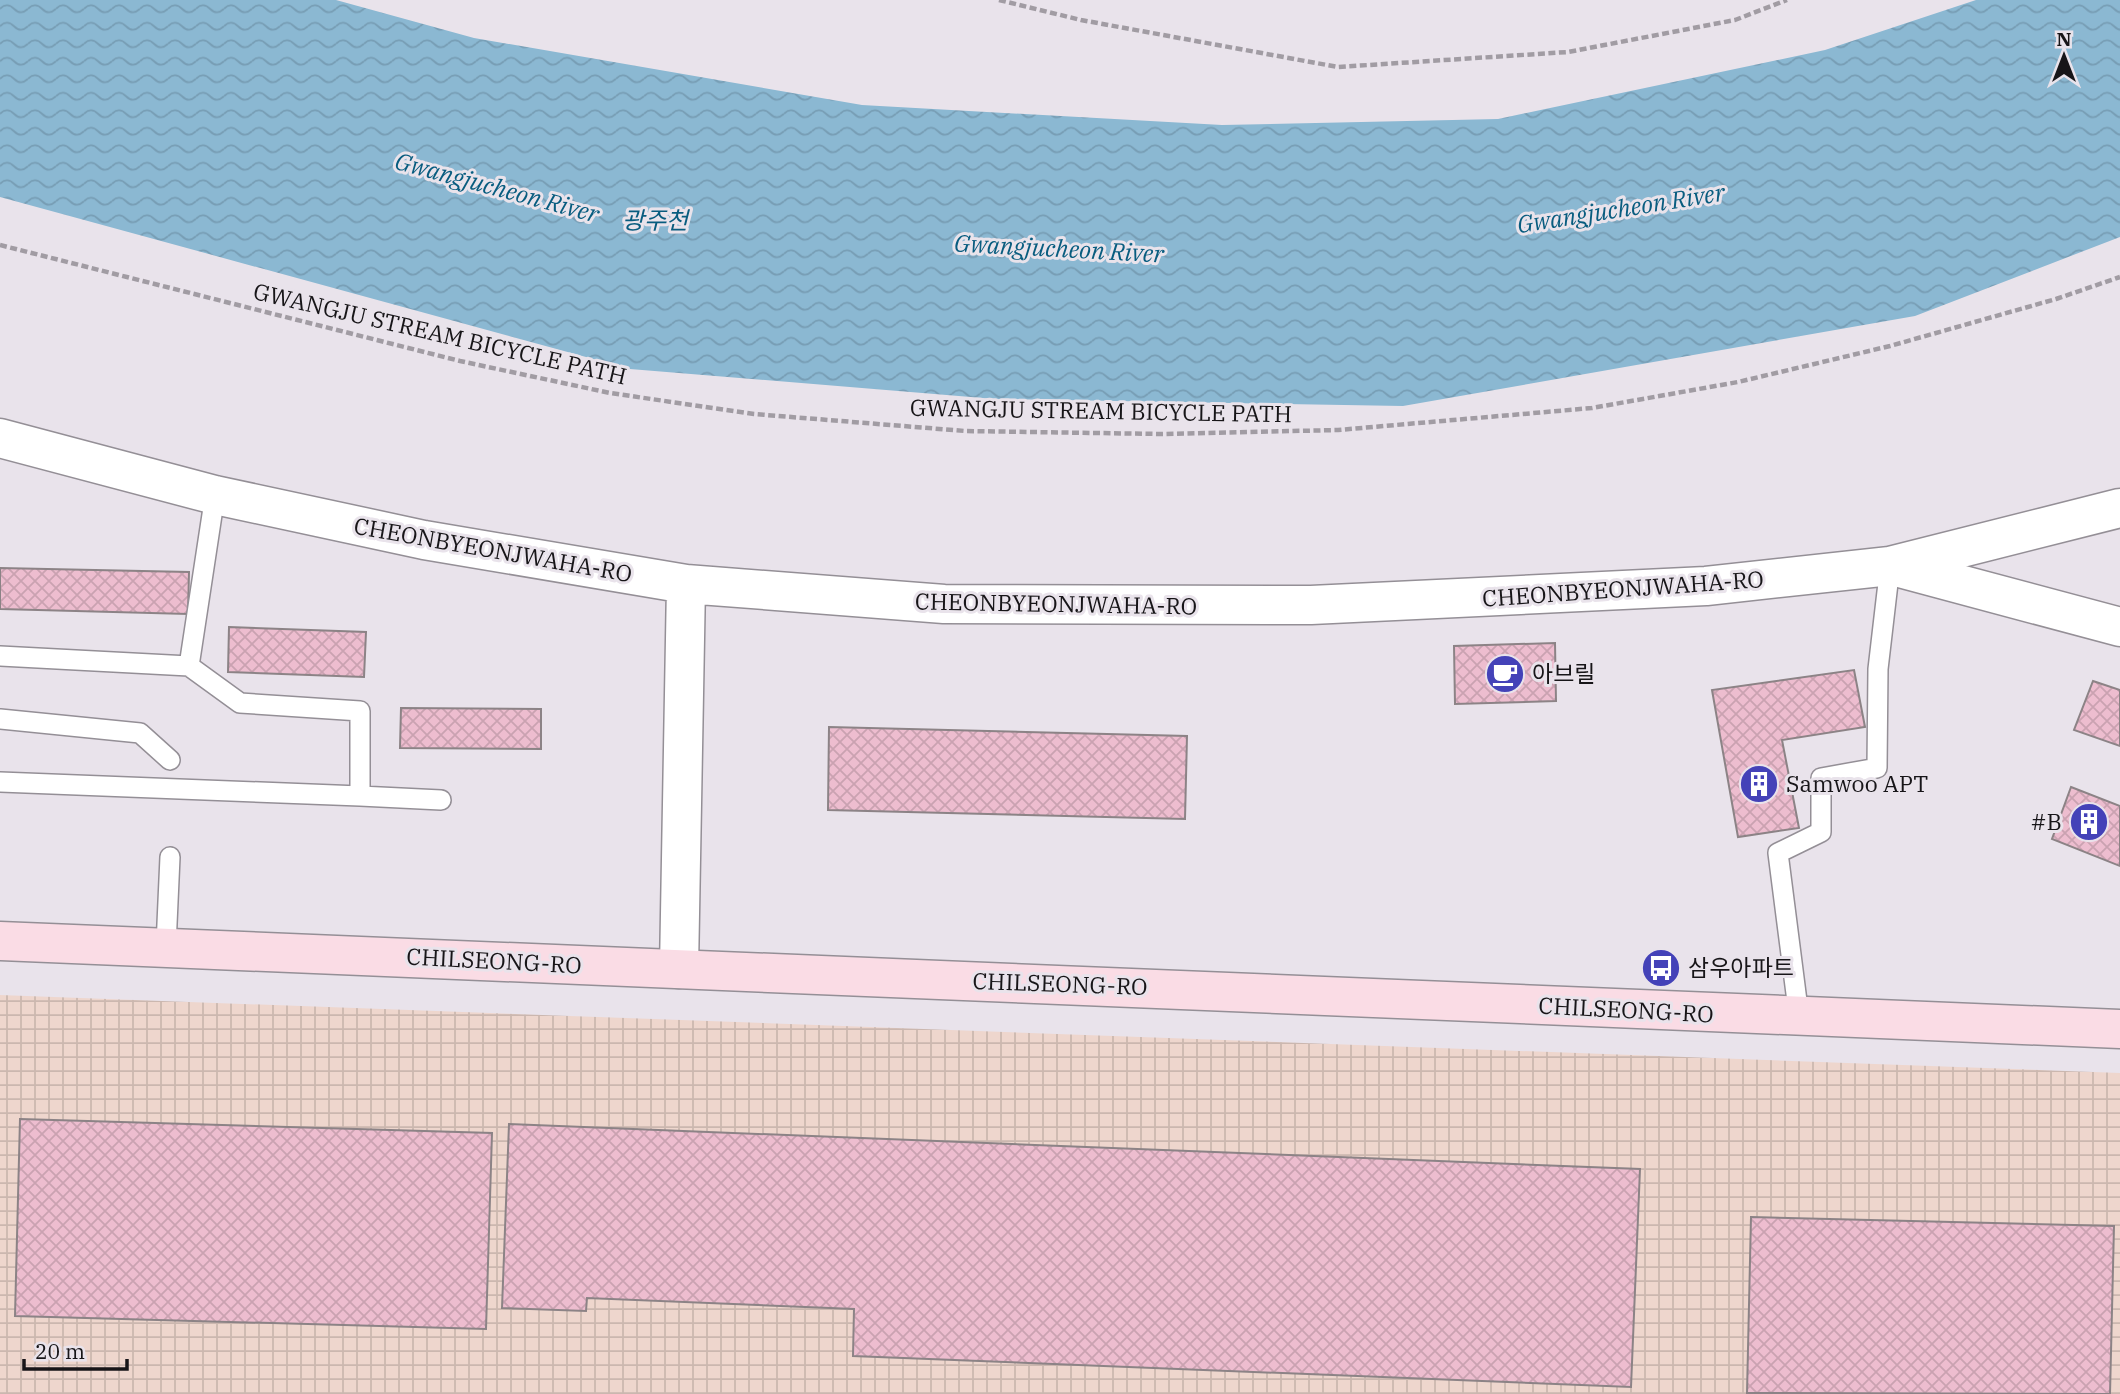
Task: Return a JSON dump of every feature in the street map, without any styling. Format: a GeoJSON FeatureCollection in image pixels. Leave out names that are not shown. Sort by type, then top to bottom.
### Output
{"type":"FeatureCollection","features":[{"type":"Feature","properties":{"kind":"street","name":"CHEONBYEONJWAHA-RO"},"geometry":{"type":"LineString","coordinates":[[0,438],[215,495],[424,540],[686,584],[944,604],[1311,606],[1706,586],[1890,566],[2120,508]]}},
{"type":"Feature","properties":{"kind":"street"},"geometry":{"type":"LineString","coordinates":[[1890,566],[2120,627]]}},
{"type":"Feature","properties":{"kind":"street"},"geometry":{"type":"LineString","coordinates":[[680,969],[686,584]]}},
{"type":"Feature","properties":{"kind":"street","name":"CHILSEONG-RO"},"geometry":{"type":"LineString","coordinates":[[0,940],[2120,1029]]}},
{"type":"Feature","properties":{"kind":"lane"},"geometry":{"type":"LineString","coordinates":[[189,666],[215,495]]}},
{"type":"Feature","properties":{"kind":"lane"},"geometry":{"type":"LineString","coordinates":[[1799,1017],[1778,853],[1821,832],[1821,778],[1877,768],[1878,669],[1890,566]]}},
{"type":"Feature","properties":{"kind":"lane"},"geometry":{"type":"LineString","coordinates":[[0,656],[189,666],[240,703],[360,711],[360,796]]}},
{"type":"Feature","properties":{"kind":"lane"},"geometry":{"type":"LineString","coordinates":[[0,719],[140,733],[170,760]]}},
{"type":"Feature","properties":{"kind":"lane"},"geometry":{"type":"LineString","coordinates":[[0,782],[441,800]]}},
{"type":"Feature","properties":{"kind":"lane"},"geometry":{"type":"LineString","coordinates":[[166,946],[170,857]]}},
{"type":"Feature","properties":{"kind":"path"},"geometry":{"type":"LineString","coordinates":[[999,0],[1081,20],[1338,67],[1568,52],[1735,20],[1787,0]]}},
{"type":"Feature","properties":{"kind":"path","name":"GWANGJU STREAM BICYCLE PATH"},"geometry":{"type":"LineString","coordinates":[[0,245],[460,361],[610,393],[754,414],[1007,432],[1161,434],[1338,430],[1592,408],[1738,382],[1890,346],[2056,299],[2120,277]]}},
{"type":"Feature","properties":{"kind":"shaded area"},"geometry":{"type":"Polygon","coordinates":[[[0,995],[2120,1073],[2120,1394],[0,1394],[0,995]]]}},
{"type":"Feature","properties":{"kind":"water","name":"광주천"},"geometry":{"type":"Polygon","coordinates":[[[0,0],[336,0],[474,38],[862,105],[1222,125],[1498,119],[1825,50],[1976,0],[2120,0],[2120,237],[1915,316],[1403,406],[995,399],[630,369],[0,197],[0,0]]]}},
{"type":"Feature","properties":{"kind":"building"},"geometry":{"type":"Polygon","coordinates":[[[0,568],[189,572],[188,614],[0,609],[0,568]]]}},
{"type":"Feature","properties":{"kind":"building"},"geometry":{"type":"Polygon","coordinates":[[[229,627],[366,632],[364,677],[228,672],[229,627]]]}},
{"type":"Feature","properties":{"kind":"building","name":"아브릴"},"geometry":{"type":"Polygon","coordinates":[[[1555,643],[1556,701],[1455,704],[1454,646],[1555,643]]]}},
{"type":"Feature","properties":{"kind":"building","name":"Samwoo APT"},"geometry":{"type":"Polygon","coordinates":[[[1854,670],[1865,727],[1782,740],[1799,828],[1738,837],[1712,690],[1854,670]]]}},
{"type":"Feature","properties":{"kind":"building"},"geometry":{"type":"Polygon","coordinates":[[[2093,681],[2120,690],[2120,746],[2074,730],[2093,681]]]}},
{"type":"Feature","properties":{"kind":"building"},"geometry":{"type":"Polygon","coordinates":[[[401,708],[541,709],[541,749],[400,748],[401,708]]]}},
{"type":"Feature","properties":{"kind":"building"},"geometry":{"type":"Polygon","coordinates":[[[829,727],[1187,736],[1185,819],[828,810],[829,727]]]}},
{"type":"Feature","properties":{"kind":"building","name":"#B"},"geometry":{"type":"Polygon","coordinates":[[[2071,787],[2120,806],[2120,866],[2052,839],[2071,787]]]}},
{"type":"Feature","properties":{"kind":"building"},"geometry":{"type":"Polygon","coordinates":[[[20,1119],[492,1133],[486,1329],[15,1316],[20,1119]]]}},
{"type":"Feature","properties":{"kind":"building"},"geometry":{"type":"Polygon","coordinates":[[[509,1124],[1640,1169],[1631,1387],[853,1356],[854,1309],[587,1298],[586,1311],[502,1308],[509,1124]]]}},
{"type":"Feature","properties":{"kind":"building"},"geometry":{"type":"Polygon","coordinates":[[[1751,1217],[2114,1226],[2110,1394],[1747,1393],[1751,1217]]]}},
{"type":"Feature","properties":{"kind":"place","name":"아브릴"},"geometry":{"type":"Point","coordinates":[1505,674]}},
{"type":"Feature","properties":{"kind":"place","name":"Samwoo APT"},"geometry":{"type":"Point","coordinates":[1759,784]}},
{"type":"Feature","properties":{"kind":"place","name":"#B"},"geometry":{"type":"Point","coordinates":[2089,822]}},
{"type":"Feature","properties":{"kind":"place","name":"삼우아파트"},"geometry":{"type":"Point","coordinates":[1661,968]}},
{"type":"Feature","properties":{"kind":"water label","name":"Gwangjucheon River"},"geometry":{"type":"Point","coordinates":[497,188]}},
{"type":"Feature","properties":{"kind":"water label","name":"Gwangjucheon River"},"geometry":{"type":"Point","coordinates":[1621,209]}},
{"type":"Feature","properties":{"kind":"water label","name":"Gwangjucheon River"},"geometry":{"type":"Point","coordinates":[1059,249]}}]}
